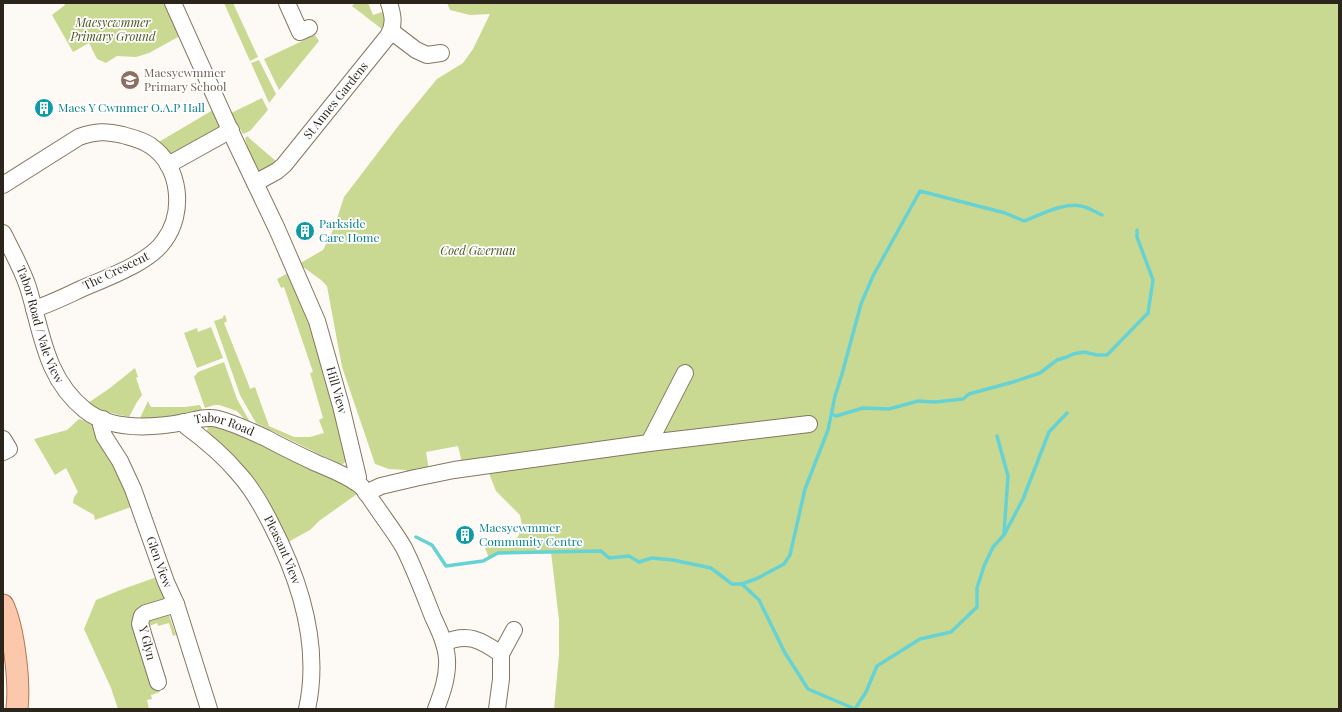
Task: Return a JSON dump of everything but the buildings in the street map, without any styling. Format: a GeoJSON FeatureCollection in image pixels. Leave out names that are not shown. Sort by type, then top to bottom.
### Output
{"type":"FeatureCollection","features":[{"type":"Feature","properties":{"kind":"main road"},"geometry":{"type":"LineString","coordinates":[[3,604],[14,642],[18,698],[17,709]]}},
{"type":"Feature","properties":{"kind":"street","name":"Hill View"},"geometry":{"type":"LineString","coordinates":[[173,3],[277,229],[317,322],[343,413],[361,488]]}},
{"type":"Feature","properties":{"kind":"street"},"geometry":{"type":"LineString","coordinates":[[287,3],[300,32],[309,28]]}},
{"type":"Feature","properties":{"kind":"street"},"geometry":{"type":"LineString","coordinates":[[389,3],[393,12],[391,31],[416,50],[428,55],[441,53]]}},
{"type":"Feature","properties":{"kind":"street","name":"St Annes Gardens"},"geometry":{"type":"LineString","coordinates":[[255,183],[277,171],[284,165],[391,31]]}},
{"type":"Feature","properties":{"kind":"street"},"geometry":{"type":"LineString","coordinates":[[168,165],[231,130]]}},
{"type":"Feature","properties":{"kind":"street","name":"The Crescent"},"geometry":{"type":"LineString","coordinates":[[3,185],[79,137],[92,132],[112,132],[140,140],[152,147],[168,165],[177,190],[174,225],[155,252],[134,265],[34,309]]}},
{"type":"Feature","properties":{"kind":"street","name":"Tabor Road / Vale View"},"geometry":{"type":"LineString","coordinates":[[3,233],[26,282],[45,351],[51,365],[67,391],[85,410]]}},
{"type":"Feature","properties":{"kind":"street"},"geometry":{"type":"LineString","coordinates":[[649,443],[685,373]]}},
{"type":"Feature","properties":{"kind":"street","name":"Tabor Road"},"geometry":{"type":"LineString","coordinates":[[85,410],[95,417],[138,426],[157,426],[209,418],[232,424],[249,430],[361,488]]}},
{"type":"Feature","properties":{"kind":"street","name":"Glen View"},"geometry":{"type":"LineString","coordinates":[[103,419],[102,430],[120,461],[133,489],[166,582],[176,604],[209,709]]}},
{"type":"Feature","properties":{"kind":"street","name":"Pleasant View"},"geometry":{"type":"LineString","coordinates":[[184,422],[186,426],[221,454],[239,474],[259,501],[287,555],[297,582],[309,632],[312,679],[307,709]]}},
{"type":"Feature","properties":{"kind":"street"},"geometry":{"type":"LineString","coordinates":[[436,709],[444,689],[447,674],[447,660],[444,644],[404,548],[361,488],[381,486],[454,470],[649,443],[809,424]]}},
{"type":"Feature","properties":{"kind":"street"},"geometry":{"type":"LineString","coordinates":[[3,439],[9,449],[3,452]]}},
{"type":"Feature","properties":{"kind":"street","name":"Y Glyn"},"geometry":{"type":"LineString","coordinates":[[158,682],[140,624],[142,616],[146,613],[176,604]]}},
{"type":"Feature","properties":{"kind":"street"},"geometry":{"type":"LineString","coordinates":[[497,709],[501,679],[501,654],[514,630]]}},
{"type":"Feature","properties":{"kind":"street"},"geometry":{"type":"LineString","coordinates":[[444,644],[460,638],[474,639],[485,643],[501,654]]}},
{"type":"Feature","properties":{"kind":"green space","name":"Maesycwmmer Primary Ground"},"geometry":{"type":"Polygon","coordinates":[[[64,3],[165,3],[180,36],[149,53],[136,57],[117,56],[106,63],[97,59],[89,43],[73,52],[52,15],[65,5],[64,3]]]}},
{"type":"Feature","properties":{"kind":"green space"},"geometry":{"type":"Polygon","coordinates":[[[224,3],[233,3],[258,57],[250,61],[224,3]]]}},
{"type":"Feature","properties":{"kind":"green space"},"geometry":{"type":"Polygon","coordinates":[[[355,3],[368,3],[373,15],[385,11],[386,17],[383,30],[352,6],[355,3]]]}},
{"type":"Feature","properties":{"kind":"green space","name":"Coed Gwernau"},"geometry":{"type":"Polygon","coordinates":[[[447,3],[1339,3],[1339,709],[554,709],[559,655],[559,620],[551,552],[498,553],[489,558],[485,548],[495,541],[510,541],[518,537],[522,526],[520,515],[496,491],[485,458],[462,463],[458,446],[426,452],[429,470],[407,474],[406,470],[389,469],[375,464],[342,367],[327,286],[299,264],[323,250],[334,228],[344,197],[399,125],[437,79],[463,63],[473,49],[490,14],[470,15],[450,10],[447,3]]]}},
{"type":"Feature","properties":{"kind":"green space"},"geometry":{"type":"Polygon","coordinates":[[[315,35],[319,41],[279,90],[264,59],[315,35]]]}},
{"type":"Feature","properties":{"kind":"green space"},"geometry":{"type":"Polygon","coordinates":[[[259,60],[276,94],[269,103],[251,63],[259,60]]]}},
{"type":"Feature","properties":{"kind":"green space"},"geometry":{"type":"Polygon","coordinates":[[[262,98],[268,110],[250,131],[243,134],[231,113],[262,98]]]}},
{"type":"Feature","properties":{"kind":"green space"},"geometry":{"type":"Polygon","coordinates":[[[213,110],[221,126],[169,156],[157,143],[213,110]]]}},
{"type":"Feature","properties":{"kind":"green space"},"geometry":{"type":"Polygon","coordinates":[[[248,136],[277,162],[260,172],[256,170],[251,162],[248,152],[245,138],[248,136]]]}},
{"type":"Feature","properties":{"kind":"green space"},"geometry":{"type":"Polygon","coordinates":[[[288,273],[317,340],[346,461],[343,464],[339,464],[256,423],[240,395],[214,321],[223,318],[225,315],[227,321],[224,323],[250,389],[255,387],[269,426],[294,437],[310,437],[324,433],[319,420],[323,418],[310,373],[313,372],[284,287],[281,288],[277,279],[288,273]]]}},
{"type":"Feature","properties":{"kind":"green space"},"geometry":{"type":"Polygon","coordinates":[[[211,327],[223,358],[197,368],[184,333],[197,328],[198,332],[211,327]]]}},
{"type":"Feature","properties":{"kind":"green space"},"geometry":{"type":"Polygon","coordinates":[[[224,362],[237,399],[250,422],[249,424],[237,411],[219,405],[205,408],[194,377],[198,372],[224,362]]]}},
{"type":"Feature","properties":{"kind":"green space"},"geometry":{"type":"Polygon","coordinates":[[[135,368],[138,377],[136,378],[142,395],[129,417],[103,410],[88,403],[110,388],[135,368]]]}},
{"type":"Feature","properties":{"kind":"green space"},"geometry":{"type":"Polygon","coordinates":[[[148,401],[151,407],[185,407],[200,405],[202,410],[163,418],[140,418],[148,401]]]}},
{"type":"Feature","properties":{"kind":"green space"},"geometry":{"type":"Polygon","coordinates":[[[79,419],[91,423],[119,473],[131,507],[95,520],[94,515],[73,503],[74,497],[78,492],[66,468],[55,475],[34,439],[67,430],[79,419]]]}},
{"type":"Feature","properties":{"kind":"green space"},"geometry":{"type":"Polygon","coordinates":[[[215,425],[256,442],[339,481],[357,494],[319,521],[310,530],[288,542],[210,435],[207,430],[208,426],[215,425]]]}},
{"type":"Feature","properties":{"kind":"green space"},"geometry":{"type":"Polygon","coordinates":[[[157,577],[164,599],[146,609],[160,692],[151,695],[152,699],[147,700],[149,709],[118,709],[111,688],[84,629],[96,600],[157,577]]]}},
{"type":"Feature","properties":{"kind":"green space"},"geometry":{"type":"Polygon","coordinates":[[[166,614],[169,615],[176,635],[173,636],[169,623],[158,626],[157,623],[147,627],[147,621],[166,614]]]}},
{"type":"Feature","properties":{"kind":"waterway"},"geometry":{"type":"LineString","coordinates":[[416,537],[432,545],[446,566],[483,561],[498,553],[601,551],[609,558],[629,556],[639,562],[652,558],[673,560],[711,568],[732,584],[742,584],[758,578],[784,564],[790,555],[805,489],[828,430],[835,396],[861,304],[873,276],[920,191],[1005,213],[1024,221],[1060,207],[1074,205],[1086,207],[1102,215]]}},
{"type":"Feature","properties":{"kind":"waterway"},"geometry":{"type":"LineString","coordinates":[[832,414],[836,416],[863,408],[889,409],[918,401],[935,402],[963,399],[969,394],[1040,373],[1057,360],[1073,354],[1084,352],[1097,355],[1107,355],[1148,313],[1153,280],[1137,237],[1137,230]]}},
{"type":"Feature","properties":{"kind":"waterway"},"geometry":{"type":"LineString","coordinates":[[742,584],[759,600],[785,653],[808,689],[855,709],[866,692],[877,666],[920,639],[951,632],[977,607],[977,588],[984,566],[993,547],[1004,535],[1023,499],[1049,432],[1067,413]]}},
{"type":"Feature","properties":{"kind":"waterway"},"geometry":{"type":"LineString","coordinates":[[997,436],[1008,476],[1004,533]]}},
{"type":"Feature","properties":{"kind":"place","name":"Maesycwmmer Primary School"},"geometry":{"type":"Point","coordinates":[130,80]}},
{"type":"Feature","properties":{"kind":"place","name":"Maes Y Cwmmer O.A.P Hall"},"geometry":{"type":"Point","coordinates":[44,108]}},
{"type":"Feature","properties":{"kind":"place","name":"Parkside Care Home"},"geometry":{"type":"Point","coordinates":[305,231]}},
{"type":"Feature","properties":{"kind":"place","name":"Maesycwmmer Community Centre"},"geometry":{"type":"Point","coordinates":[465,535]}}]}
